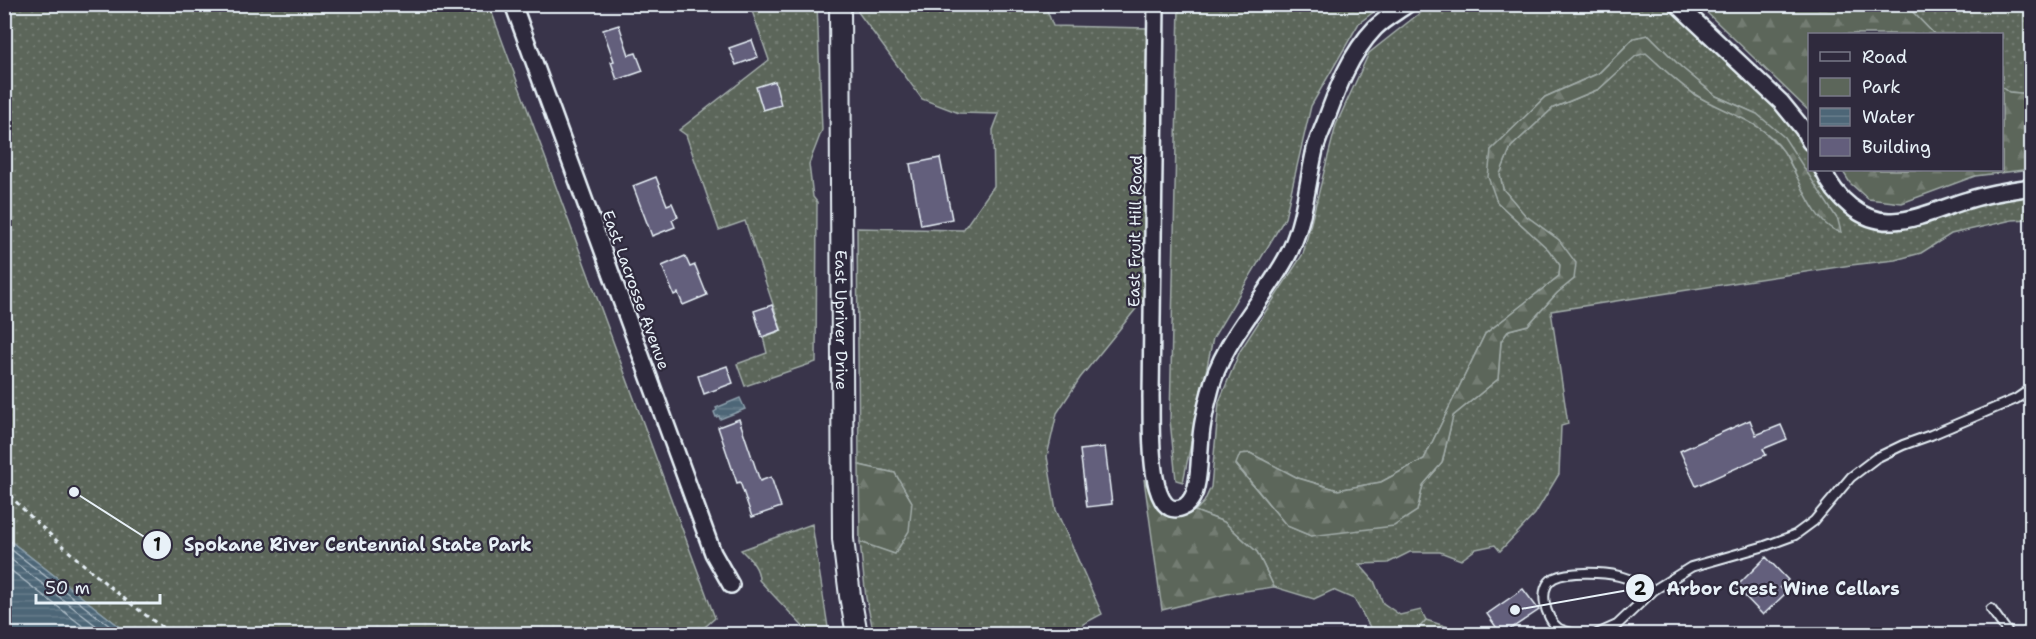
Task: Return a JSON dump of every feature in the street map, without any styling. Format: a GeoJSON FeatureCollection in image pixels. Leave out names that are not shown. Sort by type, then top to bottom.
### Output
{"type":"FeatureCollection","features":[{"type":"Feature","properties":{"kind":"street","name":"East Lacrosse Avenue"},"geometry":{"type":"LineString","coordinates":[[513,4],[713,553],[731,585]]}},
{"type":"Feature","properties":{"kind":"street","name":"East Upriver Drive"},"geometry":{"type":"LineString","coordinates":[[840,4],[843,539],[857,634]]}},
{"type":"Feature","properties":{"kind":"street","name":"East Fruit Hill Road"},"geometry":{"type":"LineString","coordinates":[[1156,4],[1151,385],[1153,457],[1159,496],[1166,505],[1173,508],[1186,505],[1191,501],[1196,488],[1201,434],[1210,389],[1225,354],[1282,266],[1291,248],[1300,222],[1314,150],[1341,79],[1359,46],[1377,26],[1408,4]]}},
{"type":"Feature","properties":{"kind":"street"},"geometry":{"type":"LineString","coordinates":[[1677,4],[1780,102],[1803,129],[1808,140]]}},
{"type":"Feature","properties":{"kind":"street"},"geometry":{"type":"LineString","coordinates":[[1824,171],[1839,197],[1853,209],[1875,220],[1893,222],[1994,192],[2031,187]]}},
{"type":"Feature","properties":{"kind":"lane"},"geometry":{"type":"LineString","coordinates":[[1597,634],[1617,625],[1654,590],[1691,567],[1795,535],[1814,521],[1851,477],[1876,458],[2016,399],[2031,387]]}},
{"type":"Feature","properties":{"kind":"lane"},"geometry":{"type":"LineString","coordinates":[[1575,634],[1559,628],[1548,615],[1544,599],[1545,589],[1548,582],[1554,578],[1579,573],[1616,575],[1654,590]]}},
{"type":"Feature","properties":{"kind":"lane"},"geometry":{"type":"LineString","coordinates":[[1991,609],[2009,634]]}},
{"type":"Feature","properties":{"kind":"path"},"geometry":{"type":"LineString","coordinates":[[4,488],[92,572],[143,614],[172,634]]}},
{"type":"Feature","properties":{"kind":"green space"},"geometry":{"type":"Polygon","coordinates":[[[4,5],[489,5],[715,618],[697,634],[129,634],[5,537],[4,5]]]}},
{"type":"Feature","properties":{"kind":"green space"},"geometry":{"type":"Polygon","coordinates":[[[750,5],[817,5],[822,130],[809,164],[813,197],[817,202],[816,362],[745,386],[737,364],[767,353],[763,337],[782,331],[745,221],[719,230],[686,135],[679,130],[769,60],[750,5]]]}},
{"type":"Feature","properties":{"kind":"green space"},"geometry":{"type":"Polygon","coordinates":[[[858,5],[1045,5],[1053,26],[1148,28],[1148,294],[1080,378],[1057,413],[1047,456],[1056,510],[1102,614],[1083,624],[1080,634],[874,634],[866,598],[860,542],[895,553],[895,473],[859,465],[857,228],[963,230],[994,186],[993,130],[999,114],[959,113],[922,99],[858,12],[858,5]]]}},
{"type":"Feature","properties":{"kind":"green space"},"geometry":{"type":"Polygon","coordinates":[[[1179,5],[1383,5],[1359,23],[1311,106],[1285,218],[1213,338],[1183,482],[1176,480],[1170,420],[1179,5]]]}},
{"type":"Feature","properties":{"kind":"green space"},"geometry":{"type":"Polygon","coordinates":[[[1430,5],[1667,5],[1778,108],[1799,132],[1808,152],[1808,171],[1818,171],[1850,214],[1884,231],[1915,227],[1956,211],[2031,196],[2031,219],[2012,220],[1951,234],[1921,253],[1895,260],[1551,311],[1568,424],[1561,426],[1559,474],[1535,514],[1500,551],[1495,545],[1476,549],[1461,560],[1440,552],[1410,552],[1388,563],[1359,564],[1374,581],[1383,603],[1400,615],[1421,610],[1426,620],[1414,634],[1374,634],[1354,599],[1333,590],[1314,599],[1274,587],[1257,552],[1224,522],[1195,511],[1204,502],[1211,487],[1219,402],[1240,351],[1303,254],[1336,125],[1369,53],[1430,5]],[[1649,35],[1634,38],[1599,73],[1545,97],[1491,150],[1497,202],[1548,249],[1560,265],[1559,276],[1485,334],[1424,459],[1381,482],[1338,490],[1298,478],[1250,453],[1236,465],[1287,526],[1311,536],[1417,511],[1423,485],[1442,463],[1453,416],[1498,379],[1501,341],[1509,330],[1528,325],[1557,293],[1574,279],[1559,240],[1525,215],[1503,189],[1500,174],[1511,147],[1553,108],[1599,89],[1636,55],[1646,53],[1695,95],[1759,126],[1783,150],[1813,207],[1838,220],[1757,114],[1716,96],[1681,67],[1649,35]]]}},
{"type":"Feature","properties":{"kind":"green space"},"geometry":{"type":"Polygon","coordinates":[[[1699,5],[1906,5],[1933,33],[1808,33],[1808,110],[1699,5]]]}},
{"type":"Feature","properties":{"kind":"green space"},"geometry":{"type":"Polygon","coordinates":[[[1906,5],[2030,5],[2032,7],[2031,94],[2009,92],[2003,88],[2003,33],[1933,33],[1906,5]]]}},
{"type":"Feature","properties":{"kind":"green space"},"geometry":{"type":"Polygon","coordinates":[[[1649,35],[1681,67],[1716,96],[1757,114],[1784,137],[1838,220],[1841,232],[1831,228],[1823,221],[1784,152],[1765,132],[1689,91],[1646,53],[1636,56],[1599,89],[1553,108],[1511,147],[1500,174],[1503,189],[1525,215],[1559,240],[1576,263],[1574,279],[1557,293],[1528,325],[1509,330],[1501,341],[1498,379],[1453,416],[1442,463],[1423,485],[1417,511],[1394,526],[1311,536],[1287,526],[1236,464],[1240,454],[1250,453],[1298,478],[1338,490],[1381,482],[1424,459],[1485,334],[1559,276],[1560,265],[1548,249],[1497,202],[1488,177],[1491,150],[1545,97],[1599,73],[1634,38],[1649,35]]]}},
{"type":"Feature","properties":{"kind":"green space"},"geometry":{"type":"Polygon","coordinates":[[[2003,88],[2009,92],[2031,94],[2031,169],[1975,176],[1902,203],[1868,199],[1850,183],[1843,171],[2003,171],[2003,88]]]}},
{"type":"Feature","properties":{"kind":"green space"},"geometry":{"type":"Polygon","coordinates":[[[859,465],[895,473],[912,502],[909,531],[895,554],[860,542],[859,465]]]}},
{"type":"Feature","properties":{"kind":"green space"},"geometry":{"type":"Polygon","coordinates":[[[1144,479],[1157,509],[1176,518],[1195,511],[1224,522],[1257,552],[1274,587],[1231,593],[1162,610],[1144,479]]]}},
{"type":"Feature","properties":{"kind":"green space"},"geometry":{"type":"Polygon","coordinates":[[[812,524],[829,634],[810,634],[759,580],[756,567],[741,550],[812,524]]]}},
{"type":"Feature","properties":{"kind":"green space"},"geometry":{"type":"Polygon","coordinates":[[[1426,620],[1451,628],[1446,634],[1414,634],[1426,620]]]}},
{"type":"Feature","properties":{"kind":"water"},"geometry":{"type":"Polygon","coordinates":[[[740,398],[745,409],[720,419],[719,416],[716,417],[714,412],[716,408],[740,398]]]}},
{"type":"Feature","properties":{"kind":"water"},"geometry":{"type":"Polygon","coordinates":[[[5,537],[129,634],[5,634],[5,537]]]}},
{"type":"Feature","properties":{"kind":"building"},"geometry":{"type":"Polygon","coordinates":[[[619,25],[629,55],[636,53],[643,71],[617,80],[611,62],[614,61],[603,30],[619,25]]]}},
{"type":"Feature","properties":{"kind":"building"},"geometry":{"type":"Polygon","coordinates":[[[752,40],[758,57],[736,65],[729,48],[752,40]]]}},
{"type":"Feature","properties":{"kind":"building"},"geometry":{"type":"Polygon","coordinates":[[[775,81],[781,105],[763,110],[756,87],[775,81]]]}},
{"type":"Feature","properties":{"kind":"building"},"geometry":{"type":"Polygon","coordinates":[[[940,158],[952,219],[921,225],[910,164],[940,158]]]}},
{"type":"Feature","properties":{"kind":"building"},"geometry":{"type":"Polygon","coordinates":[[[656,177],[667,205],[672,203],[678,217],[672,220],[675,227],[652,236],[633,186],[656,177]]]}},
{"type":"Feature","properties":{"kind":"building"},"geometry":{"type":"Polygon","coordinates":[[[685,256],[690,267],[695,265],[707,295],[683,305],[678,293],[674,295],[662,266],[685,256]]]}},
{"type":"Feature","properties":{"kind":"building"},"geometry":{"type":"Polygon","coordinates":[[[772,305],[781,330],[762,337],[754,311],[772,305]]]}},
{"type":"Feature","properties":{"kind":"building"},"geometry":{"type":"Polygon","coordinates":[[[727,366],[733,383],[704,394],[698,376],[727,366]]]}},
{"type":"Feature","properties":{"kind":"building"},"geometry":{"type":"Polygon","coordinates":[[[739,419],[760,481],[771,477],[781,507],[752,517],[740,482],[737,483],[718,427],[739,419]]]}},
{"type":"Feature","properties":{"kind":"building"},"geometry":{"type":"Polygon","coordinates":[[[1750,420],[1756,435],[1781,425],[1787,439],[1763,449],[1766,455],[1696,486],[1680,451],[1750,420]]]}},
{"type":"Feature","properties":{"kind":"building"},"geometry":{"type":"Polygon","coordinates":[[[1105,447],[1112,504],[1087,507],[1080,450],[1105,447]]]}},
{"type":"Feature","properties":{"kind":"building"},"geometry":{"type":"Polygon","coordinates":[[[1766,557],[1788,580],[1780,587],[1786,593],[1763,615],[1736,587],[1766,557]]]}},
{"type":"Feature","properties":{"kind":"building"},"geometry":{"type":"Polygon","coordinates":[[[1523,589],[1539,610],[1501,634],[1487,614],[1523,589]]]}},
{"type":"Feature","properties":{"kind":"place","name":"Spokane River Centennial State Park"},"geometry":{"type":"Point","coordinates":[74,492]}},
{"type":"Feature","properties":{"kind":"place","name":"Arbor Crest Wine Cellars"},"geometry":{"type":"Point","coordinates":[1515,610]}}]}
